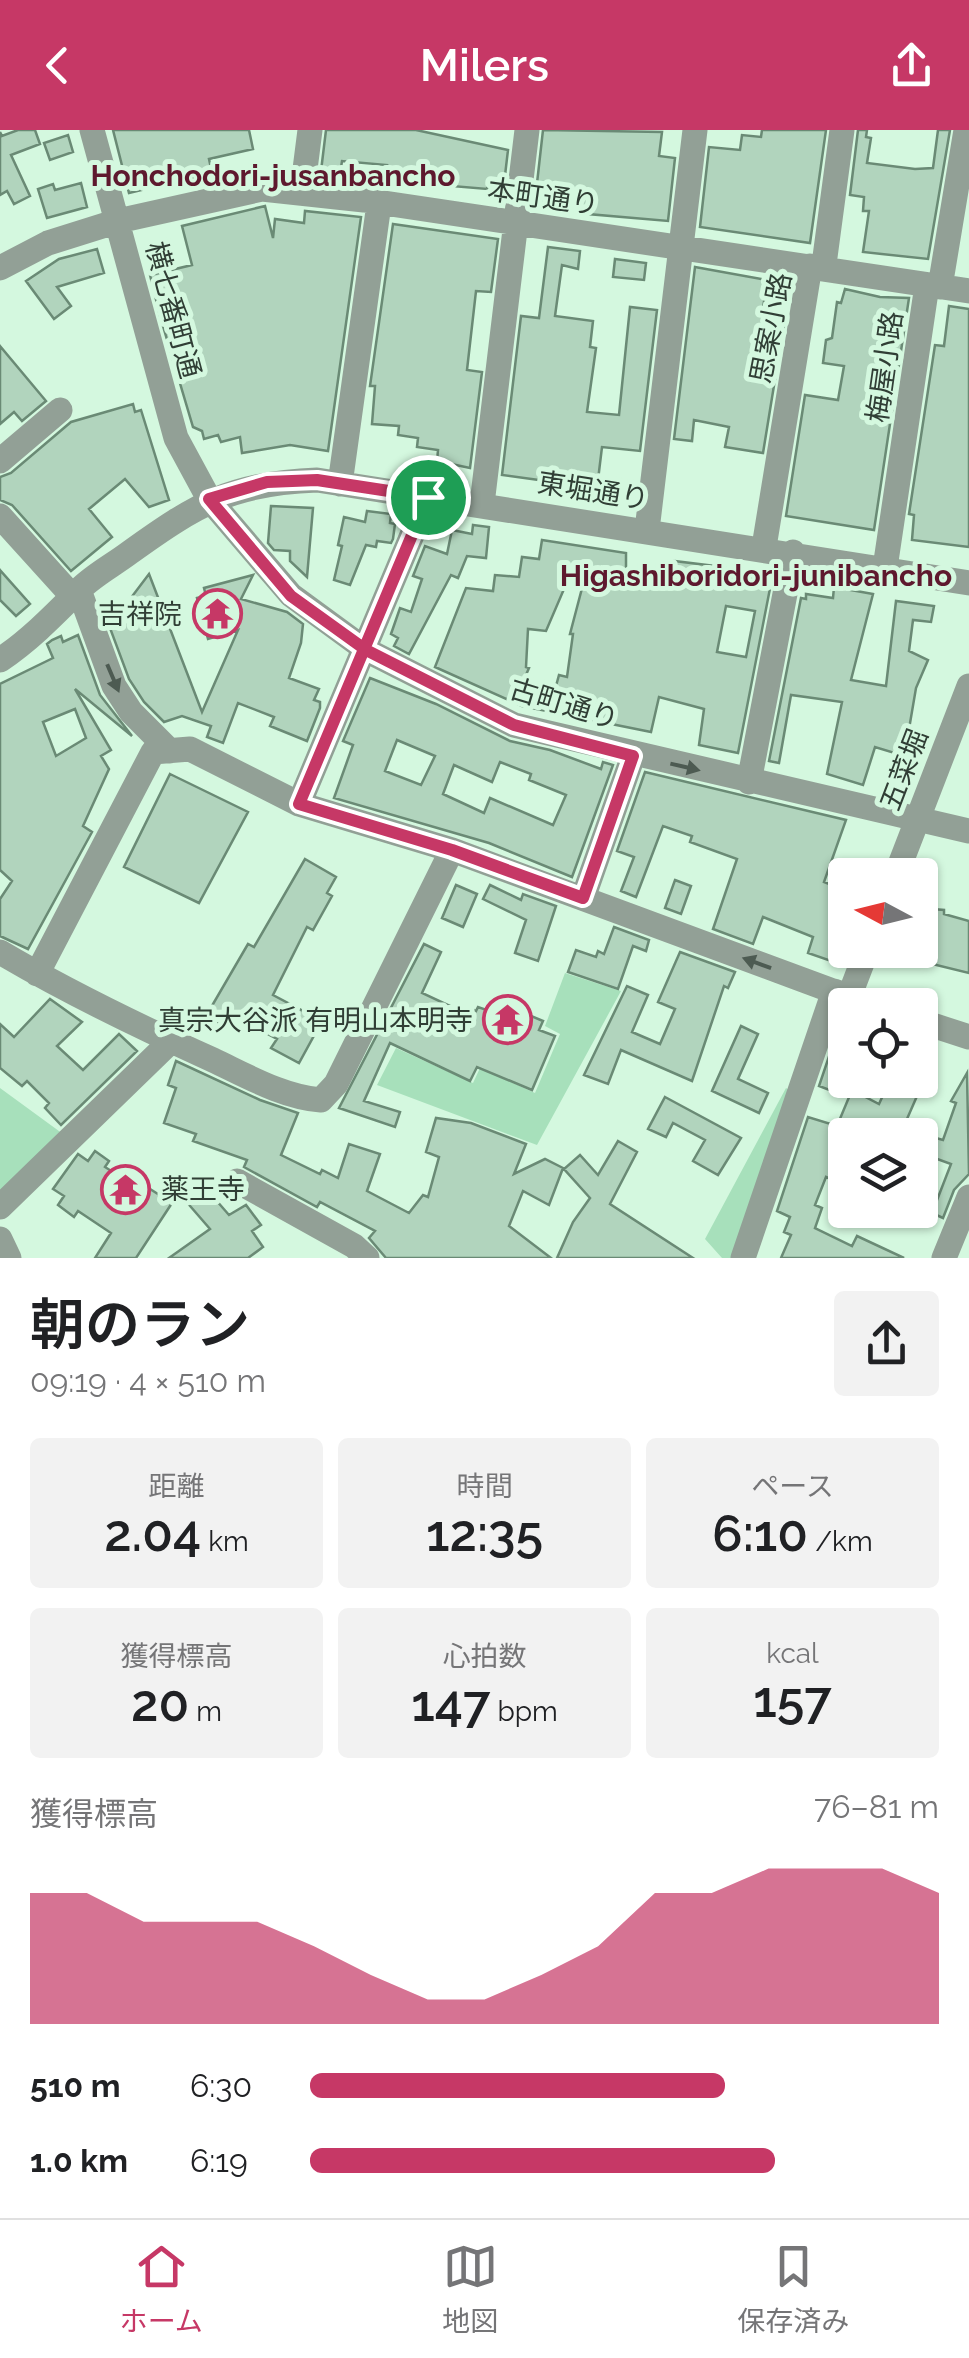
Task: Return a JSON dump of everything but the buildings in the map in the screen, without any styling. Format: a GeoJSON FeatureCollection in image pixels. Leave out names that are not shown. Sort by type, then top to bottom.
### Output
{"type":"FeatureCollection","features":[{"type":"Feature","properties":{"kind":"street","name":"横七番町通"},"geometry":{"type":"LineString","coordinates":[[92,130],[176,438],[209,499]]}},
{"type":"Feature","properties":{"kind":"street"},"geometry":{"type":"LineString","coordinates":[[302,193],[310,130]]}},
{"type":"Feature","properties":{"kind":"street"},"geometry":{"type":"LineString","coordinates":[[482,504],[528,130]]}},
{"type":"Feature","properties":{"kind":"street"},"geometry":{"type":"LineString","coordinates":[[648,530],[695,130]]}},
{"type":"Feature","properties":{"kind":"street","name":"思案小路"},"geometry":{"type":"LineString","coordinates":[[764,547],[842,130]]}},
{"type":"Feature","properties":{"kind":"street","name":"梅屋小路"},"geometry":{"type":"LineString","coordinates":[[885,568],[934,286],[966,130]]}},
{"type":"Feature","properties":{"kind":"street","name":"本町通り"},"geometry":{"type":"LineString","coordinates":[[0,268],[38,248],[118,220],[262,189],[969,291]]}},
{"type":"Feature","properties":{"kind":"street"},"geometry":{"type":"LineString","coordinates":[[340,484],[379,204]]}},
{"type":"Feature","properties":{"kind":"street"},"geometry":{"type":"LineString","coordinates":[[0,461],[60,410]]}},
{"type":"Feature","properties":{"kind":"street","name":"東堀通り"},"geometry":{"type":"LineString","coordinates":[[0,660],[76,594],[209,499],[267,482],[340,484],[482,504],[969,582]]}},
{"type":"Feature","properties":{"kind":"street"},"geometry":{"type":"LineString","coordinates":[[299,804],[428,497]]}},
{"type":"Feature","properties":{"kind":"street","name":"古町通り"},"geometry":{"type":"LineString","coordinates":[[209,499],[291,596],[366,650],[514,725],[633,756],[969,830]]}},
{"type":"Feature","properties":{"kind":"street"},"geometry":{"type":"LineString","coordinates":[[0,516],[76,594],[114,686],[131,712],[170,751]]}},
{"type":"Feature","properties":{"kind":"street"},"geometry":{"type":"LineString","coordinates":[[749,782],[793,552]]}},
{"type":"Feature","properties":{"kind":"street","name":"五菜堀"},"geometry":{"type":"LineString","coordinates":[[902,858],[969,686]]}},
{"type":"Feature","properties":{"kind":"street"},"geometry":{"type":"LineString","coordinates":[[37,974],[153,752],[190,750],[299,804],[452,850],[828,989]]}},
{"type":"Feature","properties":{"kind":"street"},"geometry":{"type":"LineString","coordinates":[[583,898],[633,756]]}},
{"type":"Feature","properties":{"kind":"street"},"geometry":{"type":"LineString","coordinates":[[0,952],[88,1003],[278,1090],[321,1100],[336,1084],[452,850]]}},
{"type":"Feature","properties":{"kind":"street"},"geometry":{"type":"LineString","coordinates":[[938,1026],[969,1037]]}},
{"type":"Feature","properties":{"kind":"street"},"geometry":{"type":"LineString","coordinates":[[0,1207],[171,1041]]}},
{"type":"Feature","properties":{"kind":"street"},"geometry":{"type":"LineString","coordinates":[[743,1258],[828,1055]]}},
{"type":"Feature","properties":{"kind":"street"},"geometry":{"type":"LineString","coordinates":[[237,1181],[354,1246],[367,1258]]}},
{"type":"Feature","properties":{"kind":"street"},"geometry":{"type":"LineString","coordinates":[[944,1258],[969,1197]]}},
{"type":"Feature","properties":{"kind":"street"},"geometry":{"type":"LineString","coordinates":[[0,1240],[9,1258]]}},
{"type":"Feature","properties":{"kind":"green space"},"geometry":{"type":"Polygon","coordinates":[[[565,973],[621,991],[537,1145],[377,1085],[396,1048],[473,1083],[480,1068],[535,1093],[560,1034],[545,1026],[565,973]]]}},
{"type":"Feature","properties":{"kind":"green space"},"geometry":{"type":"Polygon","coordinates":[[[0,1088],[63,1134],[0,1199],[0,1088]]]}},
{"type":"Feature","properties":{"kind":"green space"},"geometry":{"type":"Polygon","coordinates":[[[786,1088],[792,1092],[735,1258],[722,1258],[705,1239],[786,1088]]]}},
{"type":"Feature","properties":{"kind":"place","name":"吉祥院"},"geometry":{"type":"Point","coordinates":[217,614]}},
{"type":"Feature","properties":{"kind":"place","name":"真宗大谷派 有明山本明寺"},"geometry":{"type":"Point","coordinates":[508,1020]}},
{"type":"Feature","properties":{"kind":"place","name":"薬王寺"},"geometry":{"type":"Point","coordinates":[126,1189]}},
{"type":"Feature","properties":{"kind":"district","name":"Honchodori-jusanbancho"},"geometry":{"type":"Point","coordinates":[273,175]}},
{"type":"Feature","properties":{"kind":"district","name":"Higashiboridori-junibancho"},"geometry":{"type":"Point","coordinates":[756,575]}},
{"type":"Feature","properties":{"kind":"route"},"geometry":{"type":"LineString","coordinates":[[428,497],[317,480],[267,482],[209,499],[291,596],[366,650],[514,725],[633,756],[583,898],[452,850],[299,804],[366,650],[428,497]]}}]}
